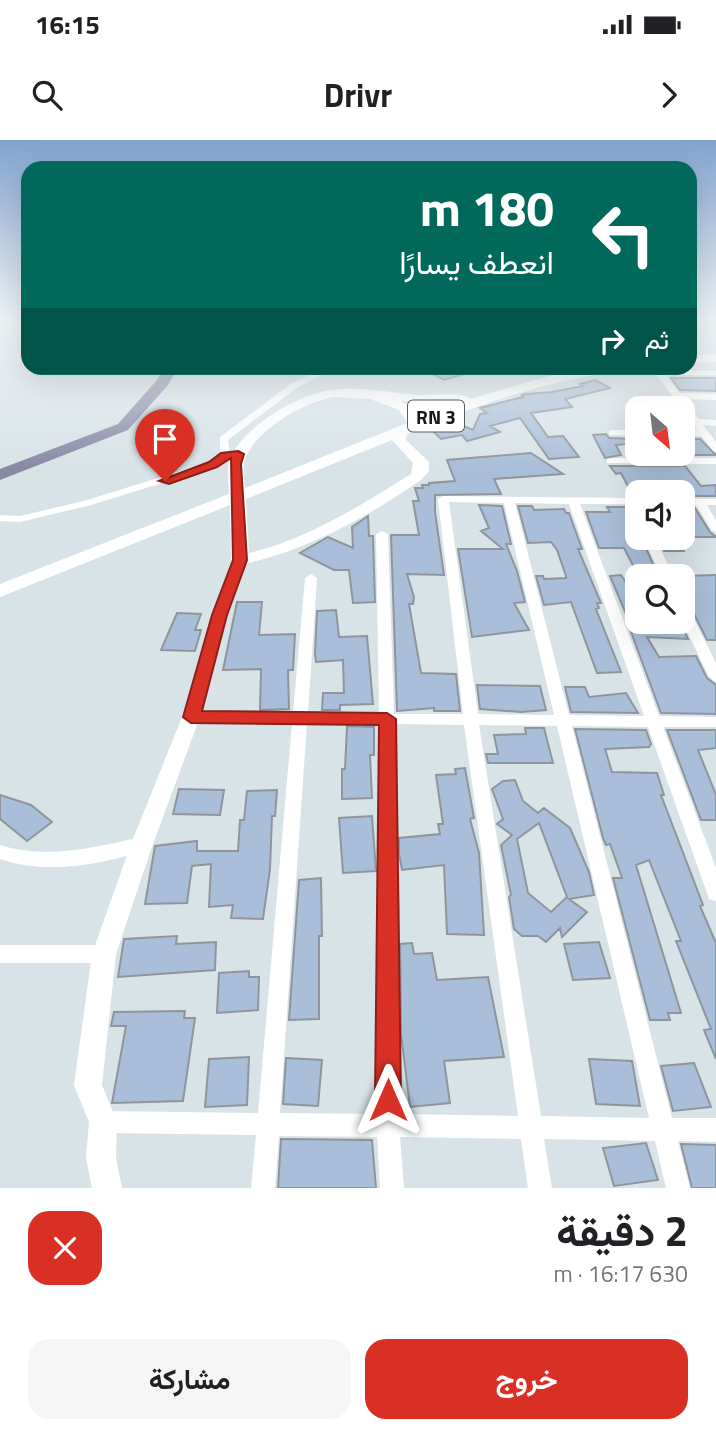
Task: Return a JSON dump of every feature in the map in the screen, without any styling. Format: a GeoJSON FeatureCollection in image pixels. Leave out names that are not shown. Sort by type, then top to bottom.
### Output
{"type":"FeatureCollection","features":[{"type":"Feature","properties":{"kind":"highway","name":"RN 3"},"geometry":{"type":"LineString","coordinates":[[0,591],[466,399],[554,375]]}},
{"type":"Feature","properties":{"kind":"highway","name":"RN 3"},"geometry":{"type":"LineString","coordinates":[[261,484],[355,449],[405,425],[486,397],[563,375]]}},
{"type":"Feature","properties":{"kind":"highway"},"geometry":{"type":"LineString","coordinates":[[372,395],[410,413],[399,441],[419,459],[422,468],[416,477],[316,536],[281,550],[240,560],[236,464],[231,455],[256,434],[309,400],[331,394],[372,395],[433,400],[466,399]]}},
{"type":"Feature","properties":{"kind":"highway"},"geometry":{"type":"LineString","coordinates":[[355,449],[394,451],[419,459]]}},
{"type":"Feature","properties":{"kind":"highway","name":"RN 3"},"geometry":{"type":"LineString","coordinates":[[0,580],[214,503]]}},
{"type":"Feature","properties":{"kind":"main road"},"geometry":{"type":"LineString","coordinates":[[107,1188],[101,1158],[103,1122],[88,1085],[104,954],[142,844],[191,717],[219,615],[240,560]]}},
{"type":"Feature","properties":{"kind":"street"},"geometry":{"type":"LineString","coordinates":[[697,373],[716,373]]}},
{"type":"Feature","properties":{"kind":"street"},"geometry":{"type":"LineString","coordinates":[[0,518],[20,519],[152,485],[213,464],[231,455],[223,439],[295,385],[317,375]]}},
{"type":"Feature","properties":{"kind":"street"},"geometry":{"type":"LineString","coordinates":[[661,375],[677,396]]}},
{"type":"Feature","properties":{"kind":"street"},"geometry":{"type":"LineString","coordinates":[[695,396],[716,397]]}},
{"type":"Feature","properties":{"kind":"street"},"geometry":{"type":"LineString","coordinates":[[696,422],[716,423]]}},
{"type":"Feature","properties":{"kind":"street"},"geometry":{"type":"LineString","coordinates":[[696,422],[716,449]]}},
{"type":"Feature","properties":{"kind":"street"},"geometry":{"type":"LineString","coordinates":[[612,433],[625,433]]}},
{"type":"Feature","properties":{"kind":"street"},"geometry":{"type":"LineString","coordinates":[[695,433],[704,433]]}},
{"type":"Feature","properties":{"kind":"street"},"geometry":{"type":"LineString","coordinates":[[611,461],[716,461]]}},
{"type":"Feature","properties":{"kind":"street"},"geometry":{"type":"LineString","coordinates":[[540,1188],[471,720],[443,499],[625,501]]}},
{"type":"Feature","properties":{"kind":"street"},"geometry":{"type":"LineString","coordinates":[[509,500],[678,1188]]}},
{"type":"Feature","properties":{"kind":"street"},"geometry":{"type":"LineString","coordinates":[[573,500],[716,893]]}},
{"type":"Feature","properties":{"kind":"street"},"geometry":{"type":"LineString","coordinates":[[695,502],[716,502]]}},
{"type":"Feature","properties":{"kind":"street"},"geometry":{"type":"LineString","coordinates":[[700,502],[716,529]]}},
{"type":"Feature","properties":{"kind":"street"},"geometry":{"type":"LineString","coordinates":[[382,534],[387,719],[388,1128],[391,1188]]}},
{"type":"Feature","properties":{"kind":"street"},"geometry":{"type":"LineString","coordinates":[[263,1188],[311,578]]}},
{"type":"Feature","properties":{"kind":"street"},"geometry":{"type":"LineString","coordinates":[[695,634],[716,677]]}},
{"type":"Feature","properties":{"kind":"street"},"geometry":{"type":"LineString","coordinates":[[191,717],[716,722]]}},
{"type":"Feature","properties":{"kind":"street"},"geometry":{"type":"LineString","coordinates":[[0,852],[19,860],[42,862],[142,844]]}},
{"type":"Feature","properties":{"kind":"street"},"geometry":{"type":"LineString","coordinates":[[0,954],[104,954]]}},
{"type":"Feature","properties":{"kind":"street"},"geometry":{"type":"LineString","coordinates":[[103,1122],[388,1128],[531,1126],[716,1130]]}},
{"type":"Feature","properties":{"kind":"building"},"geometry":{"type":"Polygon","coordinates":[[[435,375],[461,375],[444,380],[435,375]]]}},
{"type":"Feature","properties":{"kind":"building"},"geometry":{"type":"Polygon","coordinates":[[[671,378],[716,378],[716,391],[680,390],[671,378]]]}},
{"type":"Feature","properties":{"kind":"building"},"geometry":{"type":"Polygon","coordinates":[[[595,380],[610,388],[565,399],[572,407],[531,413],[548,437],[563,436],[579,457],[549,459],[520,418],[490,426],[500,432],[467,441],[462,435],[441,439],[430,428],[450,420],[473,430],[480,414],[487,413],[480,408],[526,394],[583,386],[580,384],[595,380]]]}},
{"type":"Feature","properties":{"kind":"building"},"geometry":{"type":"Polygon","coordinates":[[[606,434],[609,438],[625,439],[625,444],[616,445],[621,455],[605,458],[593,435],[606,434]]]}},
{"type":"Feature","properties":{"kind":"building"},"geometry":{"type":"Polygon","coordinates":[[[695,439],[700,439],[716,455],[695,455],[695,439]]]}},
{"type":"Feature","properties":{"kind":"building"},"geometry":{"type":"Polygon","coordinates":[[[531,453],[563,474],[494,479],[501,494],[435,495],[444,575],[407,574],[414,597],[413,604],[409,604],[421,673],[456,674],[460,711],[434,711],[434,708],[397,711],[391,535],[419,535],[413,501],[419,501],[415,488],[423,488],[422,485],[429,483],[455,481],[447,460],[531,453]]]}},
{"type":"Feature","properties":{"kind":"building"},"geometry":{"type":"Polygon","coordinates":[[[610,466],[685,466],[701,486],[716,485],[716,496],[695,496],[695,480],[625,481],[621,473],[616,474],[610,466]]]}},
{"type":"Feature","properties":{"kind":"building"},"geometry":{"type":"Polygon","coordinates":[[[479,505],[502,506],[511,544],[506,544],[525,602],[514,603],[529,630],[472,637],[458,549],[503,549],[481,531],[489,528],[479,505]]]}},
{"type":"Feature","properties":{"kind":"building"},"geometry":{"type":"Polygon","coordinates":[[[518,506],[532,506],[534,510],[564,509],[569,513],[582,549],[578,549],[601,603],[597,603],[599,608],[596,609],[621,672],[597,673],[571,602],[544,605],[536,576],[543,576],[544,579],[566,576],[557,550],[551,542],[528,543],[518,506]]]}},
{"type":"Feature","properties":{"kind":"building"},"geometry":{"type":"Polygon","coordinates":[[[607,507],[625,507],[625,550],[599,548],[586,512],[610,512],[607,507]]]}},
{"type":"Feature","properties":{"kind":"building"},"geometry":{"type":"Polygon","coordinates":[[[695,508],[710,532],[716,537],[695,537],[695,508]]]}},
{"type":"Feature","properties":{"kind":"building"},"geometry":{"type":"Polygon","coordinates":[[[368,516],[369,536],[373,536],[375,602],[353,603],[349,570],[334,570],[300,553],[328,537],[353,548],[352,527],[368,516]]]}},
{"type":"Feature","properties":{"kind":"building"},"geometry":{"type":"Polygon","coordinates":[[[625,550],[647,550],[653,564],[632,564],[625,550]]]}},
{"type":"Feature","properties":{"kind":"building"},"geometry":{"type":"Polygon","coordinates":[[[621,575],[625,581],[625,612],[610,576],[621,575]]]}},
{"type":"Feature","properties":{"kind":"building"},"geometry":{"type":"Polygon","coordinates":[[[716,575],[716,640],[707,640],[695,616],[695,576],[716,575]]]}},
{"type":"Feature","properties":{"kind":"building"},"geometry":{"type":"Polygon","coordinates":[[[237,602],[262,602],[259,635],[295,634],[293,670],[288,670],[289,709],[260,710],[261,669],[223,670],[237,602]]]}},
{"type":"Feature","properties":{"kind":"building"},"geometry":{"type":"Polygon","coordinates":[[[336,610],[339,637],[367,636],[373,704],[340,705],[340,710],[322,710],[323,693],[344,693],[343,660],[316,662],[315,654],[317,611],[336,610]]]}},
{"type":"Feature","properties":{"kind":"building"},"geometry":{"type":"Polygon","coordinates":[[[177,613],[201,614],[195,630],[201,630],[195,651],[161,650],[177,613]]]}},
{"type":"Feature","properties":{"kind":"building"},"geometry":{"type":"Polygon","coordinates":[[[632,634],[686,634],[688,639],[647,637],[659,657],[696,656],[707,678],[716,685],[716,714],[661,713],[632,634]]]}},
{"type":"Feature","properties":{"kind":"building"},"geometry":{"type":"Polygon","coordinates":[[[477,685],[540,686],[546,710],[521,712],[480,709],[477,685]]]}},
{"type":"Feature","properties":{"kind":"building"},"geometry":{"type":"Polygon","coordinates":[[[565,687],[585,687],[589,697],[626,693],[638,713],[571,712],[565,687]]]}},
{"type":"Feature","properties":{"kind":"building"},"geometry":{"type":"Polygon","coordinates":[[[347,726],[374,727],[374,755],[370,755],[372,798],[342,799],[347,726]]]}},
{"type":"Feature","properties":{"kind":"building"},"geometry":{"type":"Polygon","coordinates":[[[525,728],[544,728],[553,763],[488,763],[486,754],[498,754],[494,735],[526,734],[525,728]]]}},
{"type":"Feature","properties":{"kind":"building"},"geometry":{"type":"Polygon","coordinates":[[[575,729],[646,730],[651,744],[649,747],[605,749],[612,772],[657,773],[664,795],[661,795],[703,905],[700,906],[716,943],[716,1059],[704,1030],[711,1029],[676,941],[681,941],[649,860],[636,865],[681,1013],[668,1013],[670,1020],[650,1020],[613,878],[622,878],[610,844],[606,845],[603,838],[575,729]]]}},
{"type":"Feature","properties":{"kind":"building"},"geometry":{"type":"Polygon","coordinates":[[[667,730],[716,730],[716,748],[698,750],[716,795],[716,820],[701,820],[667,730]]]}},
{"type":"Feature","properties":{"kind":"building"},"geometry":{"type":"Polygon","coordinates":[[[465,768],[474,818],[470,819],[479,853],[484,935],[447,934],[444,865],[402,870],[399,854],[399,838],[440,834],[438,824],[443,824],[436,775],[456,774],[455,769],[465,768]]]}},
{"type":"Feature","properties":{"kind":"building"},"geometry":{"type":"Polygon","coordinates":[[[515,780],[523,801],[538,813],[544,808],[570,828],[589,872],[594,895],[569,899],[587,912],[562,937],[560,928],[546,942],[538,936],[522,936],[514,929],[509,897],[511,895],[501,845],[512,835],[497,824],[503,819],[492,789],[503,781],[515,780]],[[539,823],[517,839],[528,893],[551,912],[567,897],[539,823]]]}},
{"type":"Feature","properties":{"kind":"building"},"geometry":{"type":"Polygon","coordinates":[[[179,789],[224,790],[220,815],[173,814],[179,789]]]}},
{"type":"Feature","properties":{"kind":"building"},"geometry":{"type":"Polygon","coordinates":[[[277,790],[275,816],[272,816],[270,869],[263,919],[231,918],[233,905],[209,907],[211,864],[192,866],[187,903],[145,904],[155,846],[197,841],[197,851],[238,851],[240,820],[244,820],[247,791],[277,790]]]}},
{"type":"Feature","properties":{"kind":"building"},"geometry":{"type":"Polygon","coordinates":[[[0,795],[31,805],[52,822],[27,841],[0,819],[0,795]]]}},
{"type":"Feature","properties":{"kind":"building"},"geometry":{"type":"Polygon","coordinates":[[[372,816],[376,871],[343,873],[339,818],[372,816]]]}},
{"type":"Feature","properties":{"kind":"building"},"geometry":{"type":"Polygon","coordinates":[[[321,878],[319,1019],[289,1020],[299,880],[321,878]]]}},
{"type":"Feature","properties":{"kind":"building"},"geometry":{"type":"Polygon","coordinates":[[[177,936],[176,944],[216,942],[215,970],[118,977],[124,939],[177,936]]]}},
{"type":"Feature","properties":{"kind":"building"},"geometry":{"type":"Polygon","coordinates":[[[599,942],[610,978],[573,980],[564,944],[599,942]]]}},
{"type":"Feature","properties":{"kind":"building"},"geometry":{"type":"Polygon","coordinates":[[[412,943],[414,954],[432,953],[437,980],[488,977],[504,1057],[444,1061],[450,1103],[410,1107],[401,1034],[400,944],[412,943]]]}},
{"type":"Feature","properties":{"kind":"building"},"geometry":{"type":"Polygon","coordinates":[[[249,971],[249,977],[259,977],[258,1010],[217,1013],[219,973],[249,971]]]}},
{"type":"Feature","properties":{"kind":"building"},"geometry":{"type":"Polygon","coordinates":[[[185,1011],[184,1018],[195,1018],[183,1101],[112,1103],[126,1026],[111,1026],[114,1012],[185,1011]]]}},
{"type":"Feature","properties":{"kind":"building"},"geometry":{"type":"Polygon","coordinates":[[[249,1057],[247,1105],[205,1107],[209,1059],[249,1057]]]}},
{"type":"Feature","properties":{"kind":"building"},"geometry":{"type":"Polygon","coordinates":[[[286,1058],[322,1060],[318,1106],[283,1104],[286,1058]]]}},
{"type":"Feature","properties":{"kind":"building"},"geometry":{"type":"Polygon","coordinates":[[[589,1059],[632,1061],[640,1106],[596,1104],[589,1059]]]}},
{"type":"Feature","properties":{"kind":"building"},"geometry":{"type":"Polygon","coordinates":[[[694,1063],[711,1107],[673,1111],[661,1066],[694,1063]]]}},
{"type":"Feature","properties":{"kind":"building"},"geometry":{"type":"Polygon","coordinates":[[[281,1139],[372,1140],[376,1188],[278,1188],[281,1139]]]}},
{"type":"Feature","properties":{"kind":"building"},"geometry":{"type":"Polygon","coordinates":[[[646,1143],[658,1180],[614,1186],[603,1148],[646,1143]]]}},
{"type":"Feature","properties":{"kind":"building"},"geometry":{"type":"Polygon","coordinates":[[[681,1144],[716,1145],[716,1188],[692,1188],[681,1144]]]}},
{"type":"Feature","properties":{"kind":"waterway"},"geometry":{"type":"LineString","coordinates":[[0,475],[123,427],[167,375]]}},
{"type":"Feature","properties":{"kind":"route"},"geometry":{"type":"LineString","coordinates":[[165,481],[213,464],[225,455],[238,454],[238,572],[219,615],[191,717],[387,719],[388,1100]]}}]}
